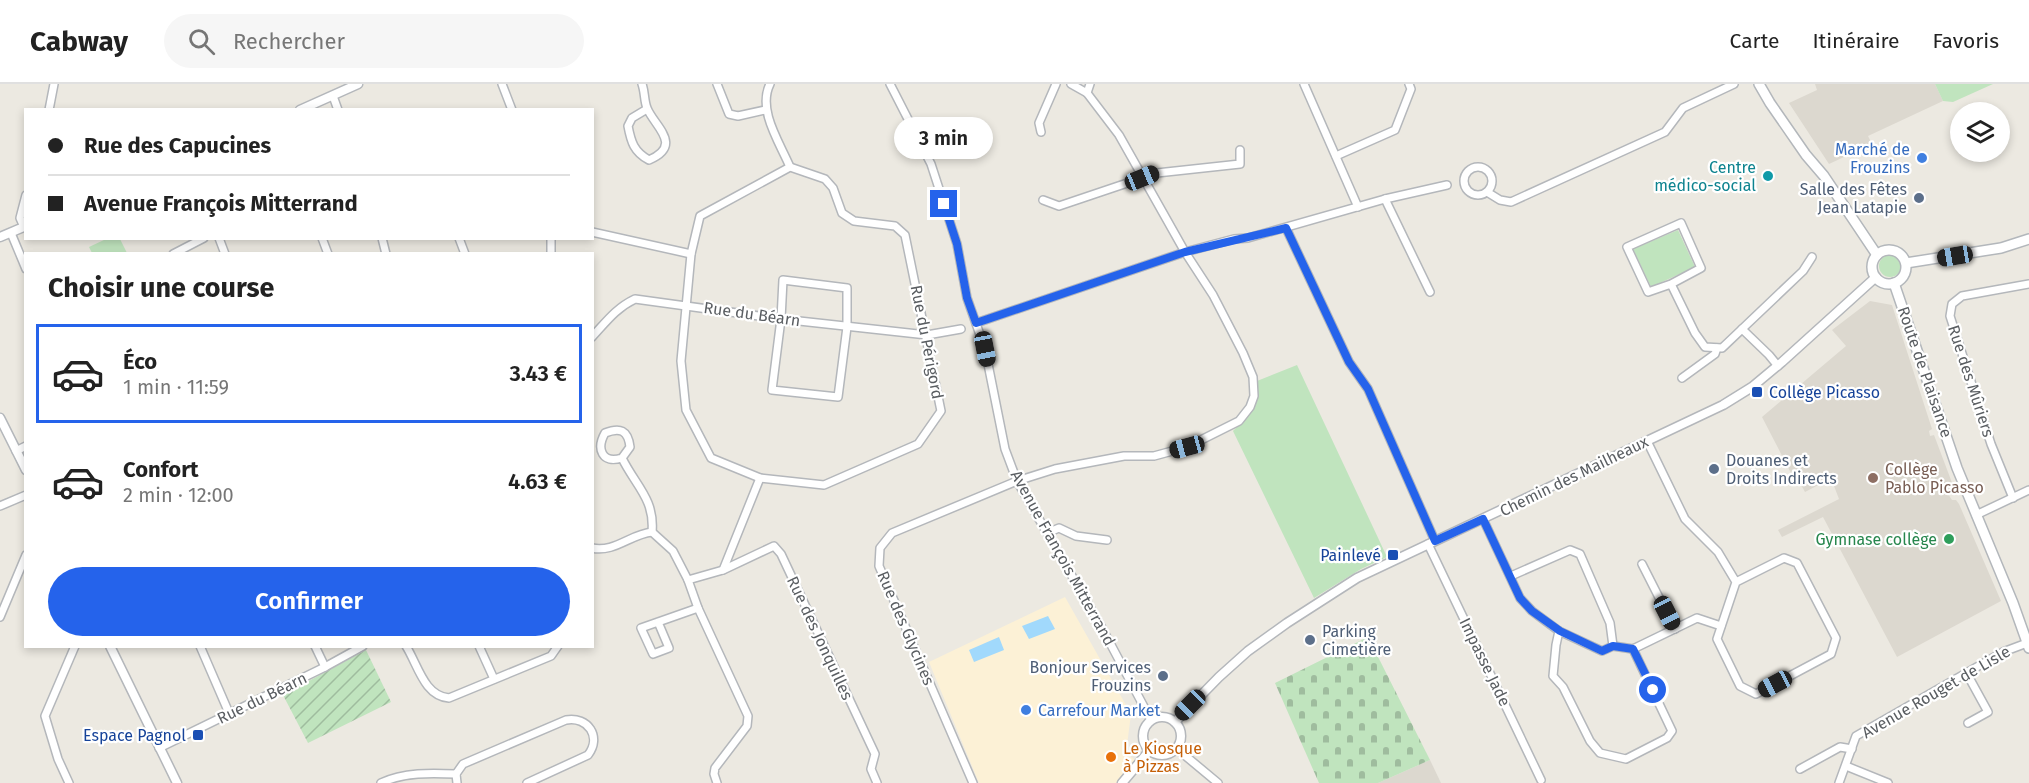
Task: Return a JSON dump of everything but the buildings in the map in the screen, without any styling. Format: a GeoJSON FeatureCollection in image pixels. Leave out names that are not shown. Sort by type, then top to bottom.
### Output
{"type":"FeatureCollection","features":[{"type":"Feature","properties":{"kind":"main road"},"geometry":{"type":"LineString","coordinates":[[1759,84],[1775,111],[1880,253]]}},
{"type":"Feature","properties":{"kind":"main road"},"geometry":{"type":"LineString","coordinates":[[1906,264],[2001,248],[2029,239]]}},
{"type":"Feature","properties":{"kind":"main road"},"geometry":{"type":"LineString","coordinates":[[1897,251],[1903,256],[1906,264],[1906,273],[1898,281],[1886,284],[1876,277],[1872,264],[1880,253],[1897,251]]}},
{"type":"Feature","properties":{"kind":"main road","name":"Route de Plaisance"},"geometry":{"type":"LineString","coordinates":[[1898,281],[1900,297],[1957,468],[2028,645]]}},
{"type":"Feature","properties":{"kind":"street"},"geometry":{"type":"LineString","coordinates":[[49,108],[54,84]]}},
{"type":"Feature","properties":{"kind":"street"},"geometry":{"type":"LineString","coordinates":[[305,108],[358,84]]}},
{"type":"Feature","properties":{"kind":"street"},"geometry":{"type":"LineString","coordinates":[[502,84],[511,108]]}},
{"type":"Feature","properties":{"kind":"street"},"geometry":{"type":"LineString","coordinates":[[642,84],[647,109],[660,126],[664,138],[664,148],[658,156],[649,160],[640,155],[634,146],[628,126],[632,118],[647,109]]}},
{"type":"Feature","properties":{"kind":"street"},"geometry":{"type":"LineString","coordinates":[[717,84],[729,114],[738,116],[765,110]]}},
{"type":"Feature","properties":{"kind":"street"},"geometry":{"type":"LineString","coordinates":[[771,84],[767,90],[765,110],[790,167]]}},
{"type":"Feature","properties":{"kind":"street","name":"Avenue François Mitterrand"},"geometry":{"type":"LineString","coordinates":[[890,84],[931,164],[957,244],[967,298],[985,349],[1005,450],[1017,481],[1112,646],[1151,720]]}},
{"type":"Feature","properties":{"kind":"street"},"geometry":{"type":"LineString","coordinates":[[1041,132],[1039,123],[1056,84]]}},
{"type":"Feature","properties":{"kind":"street"},"geometry":{"type":"LineString","coordinates":[[1071,84],[1087,93],[1090,84]]}},
{"type":"Feature","properties":{"kind":"street"},"geometry":{"type":"LineString","coordinates":[[1304,84],[1358,207]]}},
{"type":"Feature","properties":{"kind":"street"},"geometry":{"type":"LineString","coordinates":[[1336,156],[1395,130],[1411,89],[1409,84]]}},
{"type":"Feature","properties":{"kind":"street"},"geometry":{"type":"LineString","coordinates":[[1488,192],[1492,184],[1488,171],[1480,167],[1467,172],[1464,183],[1475,195],[1488,192],[1500,200],[1512,202],[1665,132],[1683,108],[1734,84]]}},
{"type":"Feature","properties":{"kind":"street","name":"Rue des Glycines"},"geometry":{"type":"LineString","coordinates":[[973,783],[879,566],[880,548],[892,533],[1017,481],[1055,469],[1124,456],[1154,456],[1187,447],[1231,427],[1245,415],[1254,396],[1253,377],[1213,295],[1185,252],[1119,135],[1087,93]]}},
{"type":"Feature","properties":{"kind":"street"},"geometry":{"type":"LineString","coordinates":[[333,96],[337,108]]}},
{"type":"Feature","properties":{"kind":"street"},"geometry":{"type":"LineString","coordinates":[[1043,200],[1059,206],[1157,172],[1239,164],[1240,150]]}},
{"type":"Feature","properties":{"kind":"street","name":"Rue du Périgord"},"geometry":{"type":"LineString","coordinates":[[790,167],[825,179],[833,188],[842,213],[854,221],[895,226],[905,236],[941,411],[918,444],[824,485],[760,478],[711,458],[686,410],[681,361],[691,254],[700,216],[790,167]]}},
{"type":"Feature","properties":{"kind":"street"},"geometry":{"type":"LineString","coordinates":[[976,323],[1185,252],[1286,228],[1385,199],[1446,185]]}},
{"type":"Feature","properties":{"kind":"street"},"geometry":{"type":"LineString","coordinates":[[1385,199],[1430,292]]}},
{"type":"Feature","properties":{"kind":"street"},"geometry":{"type":"LineString","coordinates":[[24,203],[20,218],[24,224]]}},
{"type":"Feature","properties":{"kind":"street"},"geometry":{"type":"LineString","coordinates":[[1681,224],[1701,268],[1671,284],[1648,292],[1627,247],[1681,224]]}},
{"type":"Feature","properties":{"kind":"street"},"geometry":{"type":"LineString","coordinates":[[0,237],[24,226]]}},
{"type":"Feature","properties":{"kind":"street","name":"Impasse Jade"},"geometry":{"type":"LineString","coordinates":[[1286,228],[1349,362],[1368,389],[1431,542],[1541,780]]}},
{"type":"Feature","properties":{"kind":"street"},"geometry":{"type":"LineString","coordinates":[[594,232],[691,254]]}},
{"type":"Feature","properties":{"kind":"street"},"geometry":{"type":"LineString","coordinates":[[11,233],[24,264]]}},
{"type":"Feature","properties":{"kind":"street"},"geometry":{"type":"LineString","coordinates":[[177,252],[200,240]]}},
{"type":"Feature","properties":{"kind":"street"},"geometry":{"type":"LineString","coordinates":[[1671,284],[1695,333],[1705,347],[1722,348],[1803,271],[1812,257]]}},
{"type":"Feature","properties":{"kind":"street","name":"Chemin des Mailheaux"},"geometry":{"type":"LineString","coordinates":[[1175,722],[1219,677],[1287,623],[1357,578],[1723,405],[1752,387],[1876,277]]}},
{"type":"Feature","properties":{"kind":"street"},"geometry":{"type":"LineString","coordinates":[[783,280],[848,288],[847,327],[838,398],[772,390],[781,319],[783,280]]}},
{"type":"Feature","properties":{"kind":"street","name":"Rue des Mûriers"},"geometry":{"type":"LineString","coordinates":[[2013,498],[1991,444],[1950,316],[1952,304],[1962,296],[2029,284]]}},
{"type":"Feature","properties":{"kind":"street","name":"Rue du Béarn"},"geometry":{"type":"LineString","coordinates":[[594,336],[621,305],[635,299],[781,319],[927,335],[961,329]]}},
{"type":"Feature","properties":{"kind":"street"},"geometry":{"type":"LineString","coordinates":[[1742,330],[1778,366]]}},
{"type":"Feature","properties":{"kind":"street"},"geometry":{"type":"LineString","coordinates":[[1682,378],[1715,354],[1717,348]]}},
{"type":"Feature","properties":{"kind":"street"},"geometry":{"type":"LineString","coordinates":[[0,418],[24,466]]}},
{"type":"Feature","properties":{"kind":"street"},"geometry":{"type":"LineString","coordinates":[[615,429],[623,431],[629,438],[630,447],[622,458],[612,460],[604,456],[600,449],[600,442],[604,433],[615,429]]}},
{"type":"Feature","properties":{"kind":"street"},"geometry":{"type":"LineString","coordinates":[[1647,441],[1685,519],[1718,552],[1736,582]]}},
{"type":"Feature","properties":{"kind":"street"},"geometry":{"type":"LineString","coordinates":[[16,451],[24,447]]}},
{"type":"Feature","properties":{"kind":"street"},"geometry":{"type":"LineString","coordinates":[[622,458],[628,471],[642,488],[653,519],[652,532]]}},
{"type":"Feature","properties":{"kind":"street"},"geometry":{"type":"LineString","coordinates":[[688,579],[723,570],[760,478]]}},
{"type":"Feature","properties":{"kind":"street"},"geometry":{"type":"LineString","coordinates":[[1976,515],[2029,490]]}},
{"type":"Feature","properties":{"kind":"street"},"geometry":{"type":"LineString","coordinates":[[0,506],[24,496]]}},
{"type":"Feature","properties":{"kind":"street"},"geometry":{"type":"LineString","coordinates":[[1483,519],[1520,598],[1532,611],[1560,631],[1602,651],[1613,646],[1633,649],[1697,618],[1721,626]]}},
{"type":"Feature","properties":{"kind":"street"},"geometry":{"type":"LineString","coordinates":[[1047,533],[1059,528],[1076,536],[1107,540]]}},
{"type":"Feature","properties":{"kind":"street"},"geometry":{"type":"LineString","coordinates":[[594,548],[601,550],[639,533],[652,532],[673,550],[748,716],[747,726],[715,768],[717,783]]}},
{"type":"Feature","properties":{"kind":"street","name":"Rue des Jonquilles"},"geometry":{"type":"LineString","coordinates":[[723,570],[774,546],[781,554],[875,754],[871,769],[877,783]]}},
{"type":"Feature","properties":{"kind":"street"},"geometry":{"type":"LineString","coordinates":[[1511,576],[1570,550],[1580,554],[1610,623],[1613,646]]}},
{"type":"Feature","properties":{"kind":"street"},"geometry":{"type":"LineString","coordinates":[[1784,558],[1797,563],[1836,638],[1831,654],[1756,694],[1740,686],[1717,639],[1736,582],[1784,558]]}},
{"type":"Feature","properties":{"kind":"street"},"geometry":{"type":"LineString","coordinates":[[0,617],[24,559]]}},
{"type":"Feature","properties":{"kind":"street"},"geometry":{"type":"LineString","coordinates":[[1642,564],[1675,629]]}},
{"type":"Feature","properties":{"kind":"street"},"geometry":{"type":"LineString","coordinates":[[658,622],[669,648],[653,654],[641,628],[658,622],[698,608]]}},
{"type":"Feature","properties":{"kind":"street"},"geometry":{"type":"LineString","coordinates":[[1560,631],[1553,676],[1563,687],[1590,741],[1600,753],[1626,759],[1667,738],[1672,731],[1633,649]]}},
{"type":"Feature","properties":{"kind":"street","name":"Avenue Rouget de Lisle"},"geometry":{"type":"LineString","coordinates":[[1839,783],[1857,736],[2003,652],[2028,645]]}},
{"type":"Feature","properties":{"kind":"street"},"geometry":{"type":"LineString","coordinates":[[69,783],[58,759],[45,716],[74,648]]}},
{"type":"Feature","properties":{"kind":"street"},"geometry":{"type":"LineString","coordinates":[[111,648],[177,783]]}},
{"type":"Feature","properties":{"kind":"street"},"geometry":{"type":"LineString","coordinates":[[201,648],[229,713]]}},
{"type":"Feature","properties":{"kind":"street"},"geometry":{"type":"LineString","coordinates":[[316,648],[325,667]]}},
{"type":"Feature","properties":{"kind":"street","name":"Rue du Béarn"},"geometry":{"type":"LineString","coordinates":[[159,748],[359,648]]}},
{"type":"Feature","properties":{"kind":"street"},"geometry":{"type":"LineString","coordinates":[[407,648],[427,686],[433,693],[449,698],[551,656],[557,648]]}},
{"type":"Feature","properties":{"kind":"street"},"geometry":{"type":"LineString","coordinates":[[481,648],[494,679]]}},
{"type":"Feature","properties":{"kind":"street"},"geometry":{"type":"LineString","coordinates":[[1966,672],[1988,712]]}},
{"type":"Feature","properties":{"kind":"street"},"geometry":{"type":"LineString","coordinates":[[1968,723],[1996,708]]}},
{"type":"Feature","properties":{"kind":"street"},"geometry":{"type":"LineString","coordinates":[[1164,717],[1175,722],[1180,736],[1176,748],[1163,754],[1150,750],[1143,740],[1147,723],[1164,717]]}},
{"type":"Feature","properties":{"kind":"street"},"geometry":{"type":"LineString","coordinates":[[457,783],[456,774],[463,764],[566,720],[577,720],[591,729],[595,740],[588,755],[526,783]]}},
{"type":"Feature","properties":{"kind":"street"},"geometry":{"type":"LineString","coordinates":[[1800,769],[1840,747],[1852,749]]}},
{"type":"Feature","properties":{"kind":"street"},"geometry":{"type":"LineString","coordinates":[[1176,748],[1218,783]]}},
{"type":"Feature","properties":{"kind":"street"},"geometry":{"type":"LineString","coordinates":[[1122,783],[1150,750]]}},
{"type":"Feature","properties":{"kind":"street"},"geometry":{"type":"LineString","coordinates":[[1846,766],[1888,783]]}},
{"type":"Feature","properties":{"kind":"street"},"geometry":{"type":"LineString","coordinates":[[381,783],[419,774],[456,774]]}},
{"type":"Feature","properties":{"kind":"shaded area"},"geometry":{"type":"Polygon","coordinates":[[[1815,84],[1935,84],[1943,101],[1868,136],[1872,144],[1829,164],[1789,103],[1817,90],[1815,84]]]}},
{"type":"Feature","properties":{"kind":"shaded area","name":"Collège Pablo Picasso"},"geometry":{"type":"Polygon","coordinates":[[[1870,301],[1892,305],[1932,429],[1929,431],[1930,436],[1934,435],[1954,488],[1948,494],[1959,504],[2001,601],[1897,657],[1823,517],[1782,537],[1778,530],[1839,499],[1834,486],[1828,480],[1805,492],[1796,476],[1793,477],[1762,417],[1846,346],[1832,330],[1870,301]]]}},
{"type":"Feature","properties":{"kind":"shaded area"},"geometry":{"type":"Polygon","coordinates":[[[1065,597],[1131,714],[1126,753],[1135,760],[1116,783],[979,783],[929,662],[1065,597]]]}},
{"type":"Feature","properties":{"kind":"shaded area"},"geometry":{"type":"Polygon","coordinates":[[[1430,760],[1441,783],[1378,783],[1430,760]]]}},
{"type":"Feature","properties":{"kind":"green space"},"geometry":{"type":"Polygon","coordinates":[[[1935,84],[1993,84],[1953,102],[1943,101],[1935,84]]]}},
{"type":"Feature","properties":{"kind":"green space"},"geometry":{"type":"Polygon","coordinates":[[[1678,230],[1695,267],[1651,287],[1633,249],[1678,230]]]}},
{"type":"Feature","properties":{"kind":"green space"},"geometry":{"type":"Polygon","coordinates":[[[104,240],[120,240],[126,252],[92,252],[89,247],[104,240]]]}},
{"type":"Feature","properties":{"kind":"green space"},"geometry":{"type":"Polygon","coordinates":[[[1890,255],[1898,258],[1901,266],[1898,274],[1890,277],[1882,274],[1879,266],[1882,258],[1890,255]]]}},
{"type":"Feature","properties":{"kind":"green space"},"geometry":{"type":"Polygon","coordinates":[[[1297,365],[1387,557],[1361,569],[1314,598],[1233,431],[1244,420],[1255,403],[1257,381],[1297,365]]]}},
{"type":"Feature","properties":{"kind":"green space"},"geometry":{"type":"Polygon","coordinates":[[[1368,637],[1430,760],[1378,783],[1319,783],[1275,683],[1368,637]]]}},
{"type":"Feature","properties":{"kind":"green space"},"geometry":{"type":"Polygon","coordinates":[[[366,650],[391,702],[308,743],[283,695],[366,650]]]}},
{"type":"Feature","properties":{"kind":"water"},"geometry":{"type":"Polygon","coordinates":[[[1048,616],[1055,629],[1029,639],[1022,626],[1048,616]]]}},
{"type":"Feature","properties":{"kind":"water"},"geometry":{"type":"Polygon","coordinates":[[[999,637],[1004,650],[974,662],[969,650],[999,637]]]}},
{"type":"Feature","properties":{"kind":"place","name":"Marché de Frouzins"},"geometry":{"type":"Point","coordinates":[1922,158]}},
{"type":"Feature","properties":{"kind":"place","name":"Centre médico-social"},"geometry":{"type":"Point","coordinates":[1768,176]}},
{"type":"Feature","properties":{"kind":"place","name":"Salle des Fêtes Jean Latapie"},"geometry":{"type":"Point","coordinates":[1919,198]}},
{"type":"Feature","properties":{"kind":"place","name":"Collège Picasso"},"geometry":{"type":"Point","coordinates":[1757,392]}},
{"type":"Feature","properties":{"kind":"place","name":"Douanes et Droits Indirects"},"geometry":{"type":"Point","coordinates":[1714,469]}},
{"type":"Feature","properties":{"kind":"place","name":"Collège Pablo Picasso"},"geometry":{"type":"Point","coordinates":[1873,478]}},
{"type":"Feature","properties":{"kind":"place","name":"Gymnase collège"},"geometry":{"type":"Point","coordinates":[1949,539]}},
{"type":"Feature","properties":{"kind":"place","name":"Painlevé"},"geometry":{"type":"Point","coordinates":[1393,555]}},
{"type":"Feature","properties":{"kind":"place","name":"Parking Cimetière"},"geometry":{"type":"Point","coordinates":[1310,640]}},
{"type":"Feature","properties":{"kind":"place","name":"Bonjour Services Frouzins"},"geometry":{"type":"Point","coordinates":[1163,676]}},
{"type":"Feature","properties":{"kind":"place","name":"Carrefour Market"},"geometry":{"type":"Point","coordinates":[1026,710]}},
{"type":"Feature","properties":{"kind":"place","name":"Espace Pagnol"},"geometry":{"type":"Point","coordinates":[198,735]}},
{"type":"Feature","properties":{"kind":"place","name":"Le Kiosque à Pizzas"},"geometry":{"type":"Point","coordinates":[1111,757]}},
{"type":"Feature","properties":{"kind":"route"},"geometry":{"type":"LineString","coordinates":[[944,204],[957,244],[967,298],[976,323],[1185,252],[1286,228],[1349,362],[1368,389],[1435,541],[1483,519],[1520,598],[1532,611],[1560,631],[1602,651],[1613,646],[1633,649],[1653,690]]}}]}
